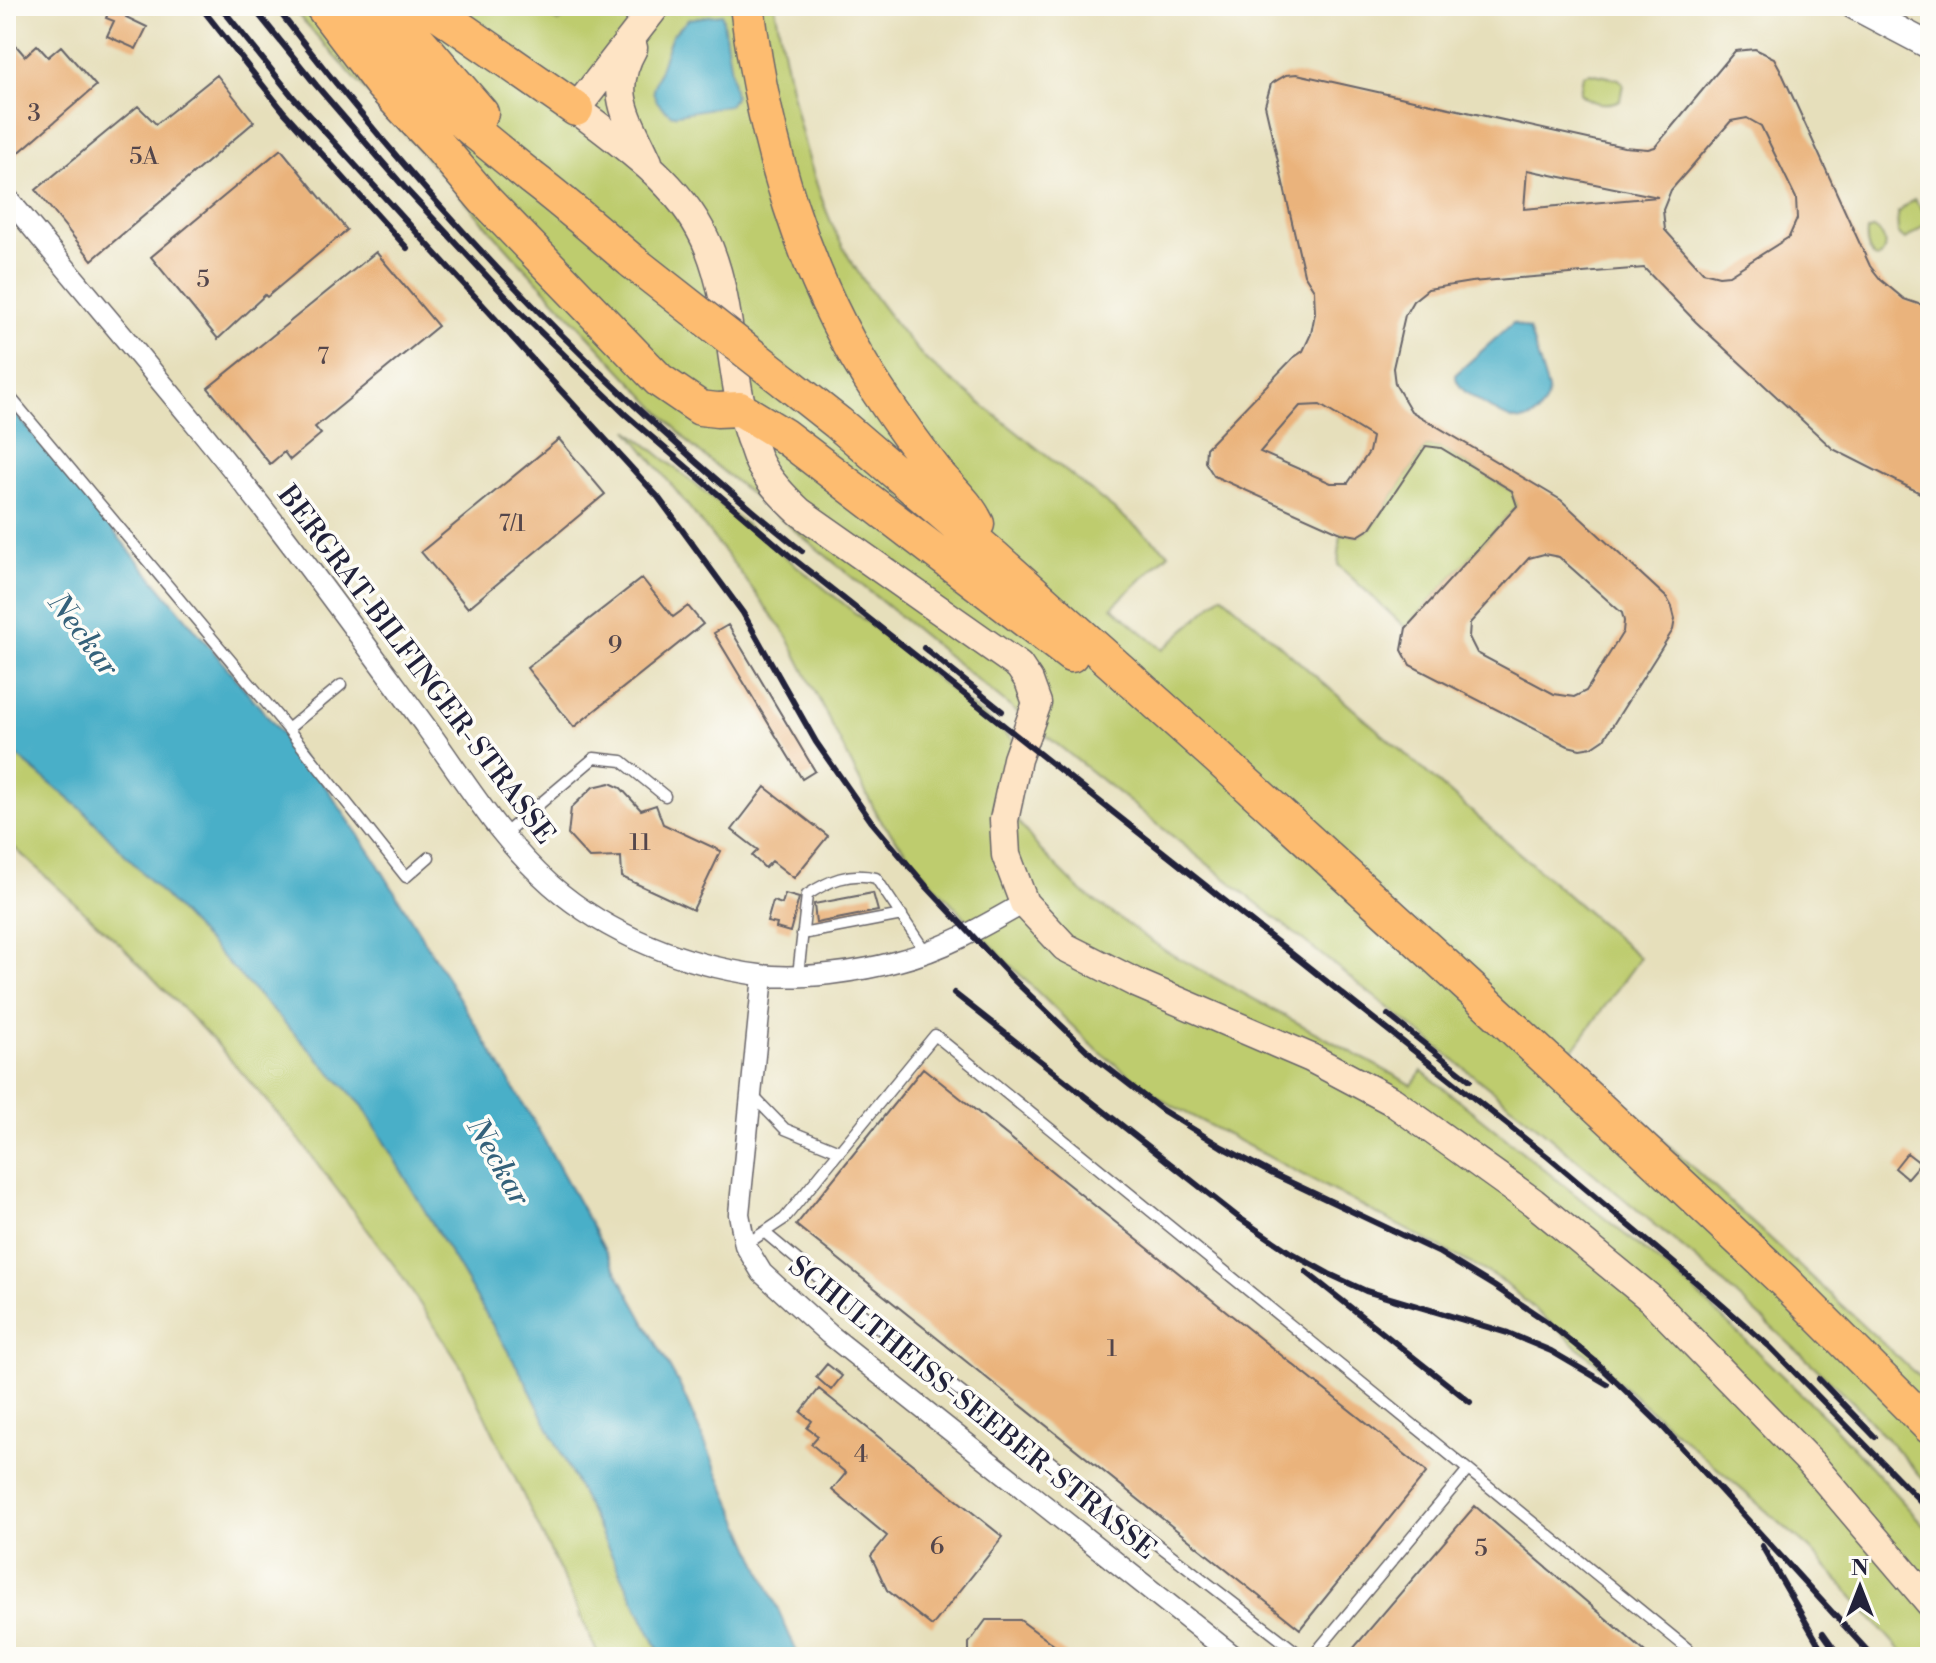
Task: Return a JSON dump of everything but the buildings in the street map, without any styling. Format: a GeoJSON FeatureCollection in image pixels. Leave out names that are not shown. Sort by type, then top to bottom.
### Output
{"type":"FeatureCollection","features":[{"type":"Feature","properties":{"kind":"highway"},"geometry":{"type":"LineString","coordinates":[[322,6],[410,117],[542,261],[659,380],[700,408],[740,409],[783,435],[1132,704],[1216,756]]}},
{"type":"Feature","properties":{"kind":"highway"},"geometry":{"type":"LineString","coordinates":[[349,6],[377,40],[487,144],[838,423],[994,557],[1216,756],[1784,1281],[1930,1427]]}},
{"type":"Feature","properties":{"kind":"highway"},"geometry":{"type":"LineString","coordinates":[[389,6],[500,134],[534,179]]}},
{"type":"Feature","properties":{"kind":"highway"},"geometry":{"type":"LineString","coordinates":[[428,6],[576,109]]}},
{"type":"Feature","properties":{"kind":"highway"},"geometry":{"type":"LineString","coordinates":[[747,6],[773,149],[811,259],[836,316],[877,389],[937,474],[972,514],[994,557]]}},
{"type":"Feature","properties":{"kind":"main road"},"geometry":{"type":"LineString","coordinates":[[650,166],[620,99],[622,67],[656,6]]}},
{"type":"Feature","properties":{"kind":"main road"},"geometry":{"type":"LineString","coordinates":[[656,6],[576,109],[650,166],[693,218],[709,249],[721,290],[740,409],[760,465],[778,491],[800,512],[1019,666],[1029,681],[1037,703],[1017,759],[1004,820],[1006,855],[1024,903],[1065,947],[1136,983],[1311,1058],[1392,1101],[1533,1202],[1650,1298],[1811,1463],[1930,1603]]}},
{"type":"Feature","properties":{"kind":"street"},"geometry":{"type":"LineString","coordinates":[[1854,6],[1923,44]]}},
{"type":"Feature","properties":{"kind":"street","name":"BERGRAT-BILFINGER-STRASSE"},"geometry":{"type":"LineString","coordinates":[[6,196],[183,408],[292,545],[503,835],[551,885],[594,916],[645,945],[763,976],[798,975],[863,969],[901,961],[972,933],[1024,903]]}},
{"type":"Feature","properties":{"kind":"street","name":"SCHULTHEISS-SEEBER-STRASSE"},"geometry":{"type":"LineString","coordinates":[[763,976],[739,1214],[745,1245],[762,1273],[829,1334],[1235,1657]]}},
{"type":"Feature","properties":{"kind":"lane"},"geometry":{"type":"LineString","coordinates":[[6,392],[288,729],[406,877],[429,857]]}},
{"type":"Feature","properties":{"kind":"lane"},"geometry":{"type":"LineString","coordinates":[[288,729],[341,685]]}},
{"type":"Feature","properties":{"kind":"lane"},"geometry":{"type":"LineString","coordinates":[[503,835],[594,758],[622,761],[665,796]]}},
{"type":"Feature","properties":{"kind":"lane"},"geometry":{"type":"LineString","coordinates":[[798,975],[807,895],[826,882],[859,874],[876,878],[925,951]]}},
{"type":"Feature","properties":{"kind":"lane"},"geometry":{"type":"LineString","coordinates":[[802,934],[902,915]]}},
{"type":"Feature","properties":{"kind":"lane"},"geometry":{"type":"LineString","coordinates":[[745,1245],[784,1219],[935,1035],[1688,1649]]}},
{"type":"Feature","properties":{"kind":"lane"},"geometry":{"type":"LineString","coordinates":[[750,1094],[785,1129],[839,1151]]}},
{"type":"Feature","properties":{"kind":"lane"},"geometry":{"type":"LineString","coordinates":[[764,1232],[886,1334],[1303,1657]]}},
{"type":"Feature","properties":{"kind":"lane"},"geometry":{"type":"LineString","coordinates":[[1312,1657],[1467,1471]]}},
{"type":"Feature","properties":{"kind":"green space"},"geometry":{"type":"Polygon","coordinates":[[[290,6],[532,6],[558,22],[578,6],[775,6],[793,97],[819,192],[843,247],[871,291],[926,360],[1169,553],[1112,607],[1163,650],[1222,595],[1640,958],[1570,1054],[1930,1387],[1930,1486],[1854,1403],[1707,1268],[1538,1127],[1019,714],[692,446],[513,255],[290,6]]]}},
{"type":"Feature","properties":{"kind":"green space"},"geometry":{"type":"Polygon","coordinates":[[[1590,73],[1618,79],[1623,84],[1620,100],[1599,103],[1584,97],[1580,93],[1583,75],[1590,73]]]}},
{"type":"Feature","properties":{"kind":"green space"},"geometry":{"type":"Polygon","coordinates":[[[1914,199],[1928,217],[1926,224],[1905,240],[1898,234],[1897,213],[1914,199]]]}},
{"type":"Feature","properties":{"kind":"green space"},"geometry":{"type":"Polygon","coordinates":[[[1874,228],[1884,243],[1883,252],[1877,259],[1871,254],[1867,243],[1867,231],[1874,228]]]}},
{"type":"Feature","properties":{"kind":"green space"},"geometry":{"type":"Polygon","coordinates":[[[628,430],[1024,749],[1017,820],[1040,850],[1082,892],[1167,952],[1412,1085],[1422,1071],[1690,1287],[1831,1423],[1930,1532],[1930,1657],[1906,1657],[1811,1550],[1500,1279],[1167,1103],[1098,1051],[1008,963],[924,874],[878,817],[787,636],[628,430]]]}},
{"type":"Feature","properties":{"kind":"green space"},"geometry":{"type":"Polygon","coordinates":[[[1426,446],[1441,448],[1512,491],[1517,506],[1406,628],[1338,565],[1341,533],[1358,536],[1371,528],[1426,446]]]}},
{"type":"Feature","properties":{"kind":"green space"},"geometry":{"type":"Polygon","coordinates":[[[6,747],[84,811],[363,1106],[525,1380],[662,1657],[599,1657],[462,1368],[397,1269],[292,1130],[215,1042],[120,944],[6,840],[6,747]]]}},
{"type":"Feature","properties":{"kind":"water"},"geometry":{"type":"Polygon","coordinates":[[[722,14],[735,97],[729,105],[672,115],[657,101],[653,89],[672,35],[689,19],[722,14]]]}},
{"type":"Feature","properties":{"kind":"water"},"geometry":{"type":"Polygon","coordinates":[[[1513,323],[1529,329],[1548,390],[1541,409],[1525,420],[1510,418],[1496,411],[1467,393],[1456,378],[1456,374],[1513,323]]]}},
{"type":"Feature","properties":{"kind":"water","name":"Neckar"},"geometry":{"type":"Polygon","coordinates":[[[6,402],[323,783],[373,856],[533,1120],[680,1386],[799,1657],[662,1657],[525,1380],[363,1106],[84,811],[6,747],[6,402]]]}},
{"type":"Feature","properties":{"kind":"railway"},"geometry":{"type":"LineString","coordinates":[[200,6],[284,112],[407,248]]}},
{"type":"Feature","properties":{"kind":"railway"},"geometry":{"type":"LineString","coordinates":[[220,6],[293,97],[658,497],[743,613],[816,742],[871,821],[926,886],[1013,979],[1095,1058],[1162,1110],[1273,1174],[1438,1252],[1546,1321],[1595,1361],[1661,1425],[1873,1657]]}},
{"type":"Feature","properties":{"kind":"railway"},"geometry":{"type":"LineString","coordinates":[[252,6],[404,187],[522,314],[625,414],[790,556],[1548,1157],[1769,1346],[1930,1511]]}},
{"type":"Feature","properties":{"kind":"railway"},"geometry":{"type":"LineString","coordinates":[[275,6],[394,154],[522,294],[658,427],[802,551]]}},
{"type":"Feature","properties":{"kind":"railway"},"geometry":{"type":"LineString","coordinates":[[924,648],[1002,711]]}},
{"type":"Feature","properties":{"kind":"railway"},"geometry":{"type":"LineString","coordinates":[[954,993],[1238,1217],[1291,1253],[1366,1291],[1508,1333],[1551,1351],[1607,1384]]}},
{"type":"Feature","properties":{"kind":"railway"},"geometry":{"type":"LineString","coordinates":[[1388,1015],[1470,1080]]}},
{"type":"Feature","properties":{"kind":"railway"},"geometry":{"type":"LineString","coordinates":[[1306,1272],[1470,1402]]}},
{"type":"Feature","properties":{"kind":"railway"},"geometry":{"type":"LineString","coordinates":[[1819,1379],[1875,1437]]}},
{"type":"Feature","properties":{"kind":"railway"},"geometry":{"type":"LineString","coordinates":[[1762,1546],[1826,1657]]}},
{"type":"Feature","properties":{"kind":"railway"},"geometry":{"type":"LineString","coordinates":[[1823,1633],[1840,1657]]}}]}
